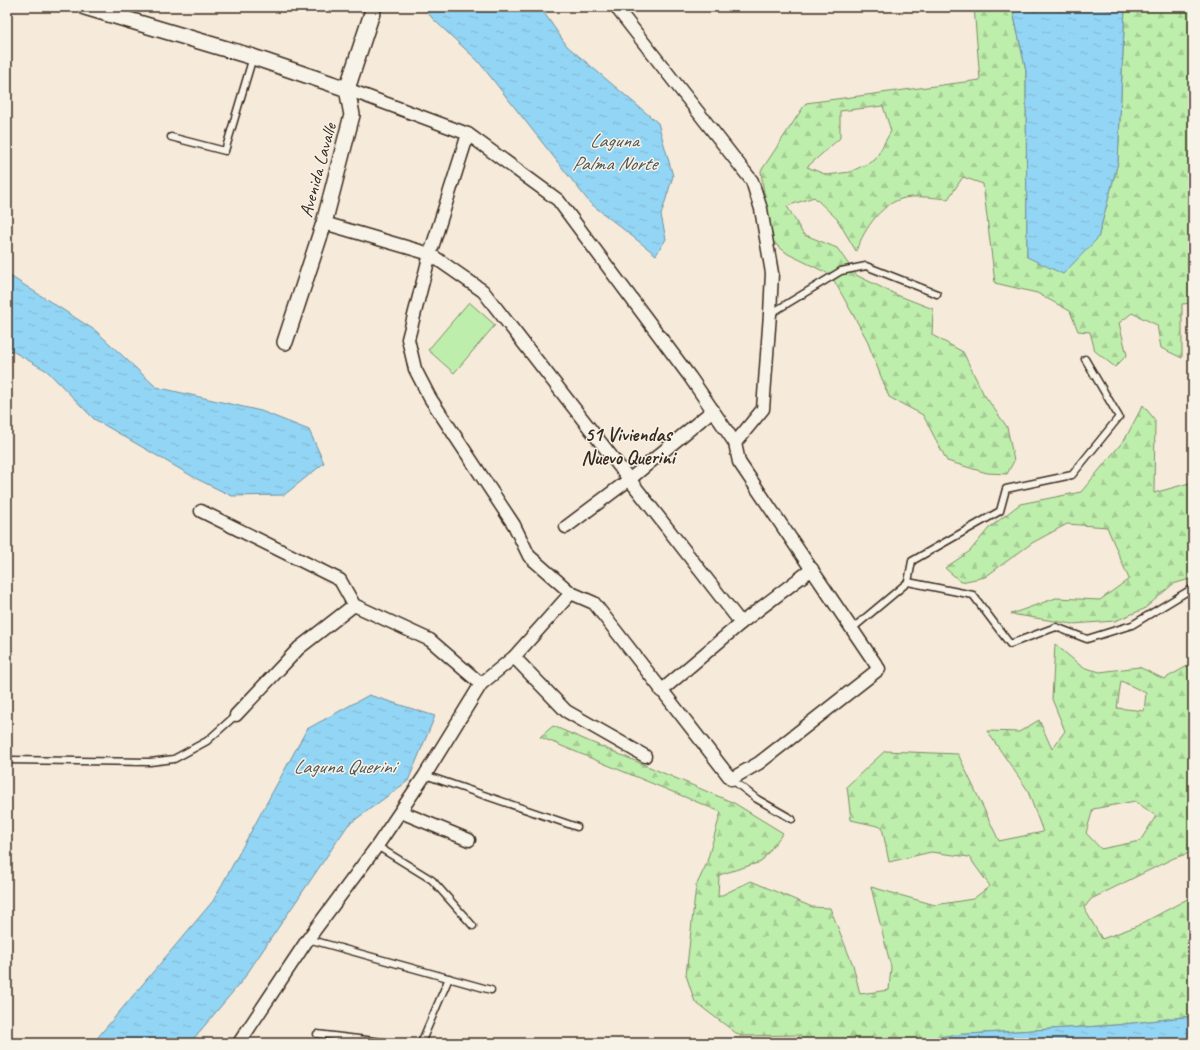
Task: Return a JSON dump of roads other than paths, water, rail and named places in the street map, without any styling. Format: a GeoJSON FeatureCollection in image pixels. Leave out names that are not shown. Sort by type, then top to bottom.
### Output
{"type":"FeatureCollection","features":[{"type":"Feature","properties":{"kind":"street"},"geometry":{"type":"LineString","coordinates":[[85,7],[253,57],[347,89],[468,134],[558,200],[686,370],[735,443],[739,462],[853,628],[879,669],[759,763],[731,779],[594,603],[571,593],[529,556],[514,525],[434,404],[415,369],[408,339],[430,254],[468,134]]}},
{"type":"Feature","properties":{"kind":"street","name":"Avenida Lavalle"},"geometry":{"type":"LineString","coordinates":[[285,342],[324,223],[352,115],[347,89],[374,7]]}},
{"type":"Feature","properties":{"kind":"street"},"geometry":{"type":"LineString","coordinates":[[619,7],[620,11],[752,181],[761,208],[772,273],[763,410],[735,443]]}},
{"type":"Feature","properties":{"kind":"street"},"geometry":{"type":"LineString","coordinates":[[324,223],[430,254],[483,291],[741,623]]}},
{"type":"Feature","properties":{"kind":"street"},"geometry":{"type":"LineString","coordinates":[[566,527],[630,479],[713,410]]}},
{"type":"Feature","properties":{"kind":"street"},"geometry":{"type":"LineString","coordinates":[[201,510],[340,580],[354,605],[430,640],[481,684]]}},
{"type":"Feature","properties":{"kind":"street"},"geometry":{"type":"LineString","coordinates":[[661,691],[741,623],[812,569]]}},
{"type":"Feature","properties":{"kind":"street"},"geometry":{"type":"LineString","coordinates":[[239,1043],[308,939],[378,846],[401,812],[481,684],[514,657],[571,593]]}},
{"type":"Feature","properties":{"kind":"street"},"geometry":{"type":"LineString","coordinates":[[236,715],[298,648],[354,605]]}},
{"type":"Feature","properties":{"kind":"street"},"geometry":{"type":"LineString","coordinates":[[514,657],[566,711],[645,756]]}},
{"type":"Feature","properties":{"kind":"street"},"geometry":{"type":"LineString","coordinates":[[401,812],[469,840]]}},
{"type":"Feature","properties":{"kind":"lane"},"geometry":{"type":"LineString","coordinates":[[171,137],[225,151],[253,57]]}},
{"type":"Feature","properties":{"kind":"lane"},"geometry":{"type":"LineString","coordinates":[[770,314],[841,271],[866,266],[937,294]]}},
{"type":"Feature","properties":{"kind":"lane"},"geometry":{"type":"LineString","coordinates":[[853,628],[908,582],[912,561],[1000,511],[1006,489],[1072,475],[1119,417],[1085,359]]}},
{"type":"Feature","properties":{"kind":"lane"},"geometry":{"type":"LineString","coordinates":[[908,582],[973,595],[1010,644],[1056,627],[1087,639],[1132,625],[1193,588]]}},
{"type":"Feature","properties":{"kind":"lane"},"geometry":{"type":"LineString","coordinates":[[7,760],[150,762],[174,759],[207,741],[236,715]]}},
{"type":"Feature","properties":{"kind":"lane"},"geometry":{"type":"LineString","coordinates":[[425,775],[577,827]]}},
{"type":"Feature","properties":{"kind":"lane"},"geometry":{"type":"LineString","coordinates":[[731,779],[757,799],[792,819]]}},
{"type":"Feature","properties":{"kind":"lane"},"geometry":{"type":"LineString","coordinates":[[378,846],[432,880],[473,926]]}},
{"type":"Feature","properties":{"kind":"lane"},"geometry":{"type":"LineString","coordinates":[[308,939],[491,990]]}},
{"type":"Feature","properties":{"kind":"lane"},"geometry":{"type":"LineString","coordinates":[[422,1043],[450,978]]}},
{"type":"Feature","properties":{"kind":"lane"},"geometry":{"type":"LineString","coordinates":[[317,1034],[391,1043]]}},
{"type":"Feature","properties":{"kind":"water","name":"Laguna Palma Norte"},"geometry":{"type":"Polygon","coordinates":[[[423,7],[540,7],[567,46],[658,123],[673,176],[661,215],[666,239],[656,255],[590,203],[478,61],[433,19],[423,7]]]}},
{"type":"Feature","properties":{"kind":"water"},"geometry":{"type":"Polygon","coordinates":[[[1012,7],[1125,7],[1118,162],[1098,238],[1063,274],[1027,257],[1026,71],[1012,7]]]}},
{"type":"Feature","properties":{"kind":"water"},"geometry":{"type":"Polygon","coordinates":[[[7,274],[96,331],[156,387],[261,411],[309,430],[324,463],[284,495],[232,496],[197,479],[94,419],[47,371],[7,348],[7,274]]]}},
{"type":"Feature","properties":{"kind":"water","name":"Laguna Querini"},"geometry":{"type":"Polygon","coordinates":[[[369,695],[435,716],[408,781],[348,825],[242,981],[190,1043],[93,1043],[213,901],[307,729],[369,695]]]}},
{"type":"Feature","properties":{"kind":"water"},"geometry":{"type":"Polygon","coordinates":[[[1193,1016],[1193,1043],[903,1043],[952,1035],[1116,1025],[1193,1016]]]}},
{"type":"Feature","properties":{"kind":"district","name":"51 Viviendas Nuevo Querini"},"geometry":{"type":"Point","coordinates":[628,446]}}]}
